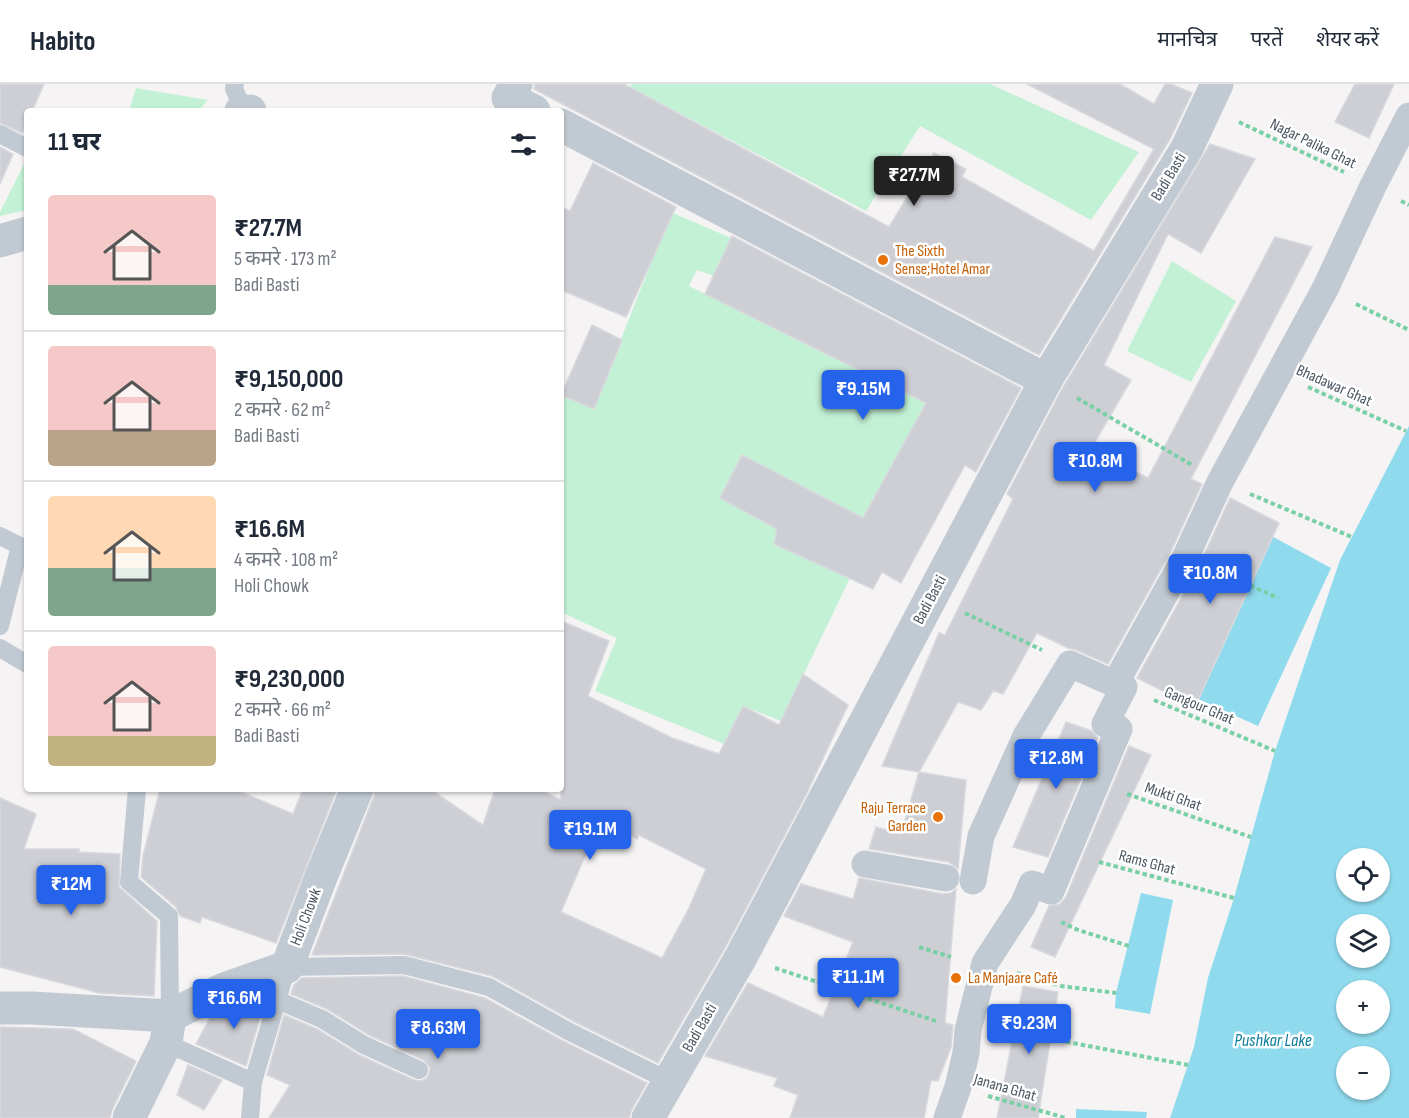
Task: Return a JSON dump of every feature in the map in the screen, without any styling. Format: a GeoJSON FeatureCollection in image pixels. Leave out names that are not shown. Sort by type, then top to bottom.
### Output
{"type":"FeatureCollection","features":[{"type":"Feature","properties":{"kind":"street","name":"Badi Basti"},"geometry":{"type":"LineString","coordinates":[[648,1118],[741,957],[1046,380],[1187,148],[1211,95]]}},
{"type":"Feature","properties":{"kind":"street"},"geometry":{"type":"LineString","coordinates":[[973,881],[981,836],[1026,736],[1070,664],[1115,684],[1186,556],[1220,482],[1325,289],[1372,186],[1409,116]]}},
{"type":"Feature","properties":{"kind":"street"},"geometry":{"type":"LineString","coordinates":[[564,127],[1046,380]]}},
{"type":"Feature","properties":{"kind":"street"},"geometry":{"type":"LineString","coordinates":[[0,241],[24,234]]}},
{"type":"Feature","properties":{"kind":"street"},"geometry":{"type":"LineString","coordinates":[[947,1118],[958,1087],[966,1053],[968,1030],[985,963],[1023,904],[1032,884],[1051,891],[1119,729],[1105,724],[1124,687]]}},
{"type":"Feature","properties":{"kind":"street","name":"Holi Chowk"},"geometry":{"type":"LineString","coordinates":[[286,968],[356,792]]}},
{"type":"Feature","properties":{"kind":"street"},"geometry":{"type":"LineString","coordinates":[[865,864],[946,878]]}},
{"type":"Feature","properties":{"kind":"street"},"geometry":{"type":"LineString","coordinates":[[135,1117],[168,1030],[224,989],[286,968]]}},
{"type":"Feature","properties":{"kind":"street"},"geometry":{"type":"LineString","coordinates":[[0,1008],[32,1008],[168,1030]]}},
{"type":"Feature","properties":{"kind":"lane"},"geometry":{"type":"LineString","coordinates":[[0,134],[24,146]]}},
{"type":"Feature","properties":{"kind":"lane"},"geometry":{"type":"LineString","coordinates":[[0,536],[20,546],[0,626]]}},
{"type":"Feature","properties":{"kind":"lane"},"geometry":{"type":"LineString","coordinates":[[0,648],[24,662]]}},
{"type":"Feature","properties":{"kind":"lane"},"geometry":{"type":"LineString","coordinates":[[137,792],[129,882],[169,916],[168,1030],[253,1082]]}},
{"type":"Feature","properties":{"kind":"lane"},"geometry":{"type":"LineString","coordinates":[[286,968],[404,965],[489,987],[568,1031],[669,1081]]}},
{"type":"Feature","properties":{"kind":"lane","name":"Holi Chowk"},"geometry":{"type":"LineString","coordinates":[[250,1118],[253,1082],[286,968]]}},
{"type":"Feature","properties":{"kind":"lane"},"geometry":{"type":"LineString","coordinates":[[277,1000],[322,1019],[364,1045],[419,1070]]}},
{"type":"Feature","properties":{"kind":"path","name":"Nagar Palika Ghat"},"geometry":{"type":"LineString","coordinates":[[1211,95],[1409,205]]}},
{"type":"Feature","properties":{"kind":"path"},"geometry":{"type":"LineString","coordinates":[[1325,289],[1409,330]]}},
{"type":"Feature","properties":{"kind":"path","name":"Bhadawar Ghat"},"geometry":{"type":"LineString","coordinates":[[1280,374],[1406,431]]}},
{"type":"Feature","properties":{"kind":"path"},"geometry":{"type":"LineString","coordinates":[[1186,556],[1278,598]]}},
{"type":"Feature","properties":{"kind":"path"},"geometry":{"type":"LineString","coordinates":[[932,597],[1070,664]]}},
{"type":"Feature","properties":{"kind":"path","name":"Gangour Ghat"},"geometry":{"type":"LineString","coordinates":[[1124,687],[1275,751]]}},
{"type":"Feature","properties":{"kind":"path","name":"Mukti Ghat"},"geometry":{"type":"LineString","coordinates":[[1097,783],[1251,837]]}},
{"type":"Feature","properties":{"kind":"path","name":"Rams Ghat"},"geometry":{"type":"LineString","coordinates":[[1068,849],[1104,864],[1233,898]]}},
{"type":"Feature","properties":{"kind":"path","name":"Janana Ghat"},"geometry":{"type":"LineString","coordinates":[[958,1087],[1066,1118]]}},
{"type":"Feature","properties":{"kind":"green space"},"geometry":{"type":"Polygon","coordinates":[[[632,84],[990,84],[1139,152],[1091,220],[920,126],[866,211],[630,87],[632,84]]]}},
{"type":"Feature","properties":{"kind":"green space"},"geometry":{"type":"Polygon","coordinates":[[[136,88],[208,100],[201,108],[130,108],[136,88]]]}},
{"type":"Feature","properties":{"kind":"green space"},"geometry":{"type":"Polygon","coordinates":[[[24,164],[24,211],[0,216],[24,164]]]}},
{"type":"Feature","properties":{"kind":"green space"},"geometry":{"type":"Polygon","coordinates":[[[673,213],[731,238],[714,276],[697,270],[689,286],[926,403],[851,540],[865,547],[781,721],[743,706],[724,744],[595,691],[617,638],[564,613],[564,396],[594,408],[673,213]]]}},
{"type":"Feature","properties":{"kind":"green space"},"geometry":{"type":"Polygon","coordinates":[[[1172,261],[1236,301],[1191,382],[1127,351],[1172,261]]]}},
{"type":"Feature","properties":{"kind":"water","name":"Pushkar Lake"},"geometry":{"type":"Polygon","coordinates":[[[1409,426],[1409,1118],[1170,1118],[1194,1047],[1208,978],[1234,898],[1275,751],[1340,560],[1409,426]]]}},
{"type":"Feature","properties":{"kind":"water"},"geometry":{"type":"Polygon","coordinates":[[[1264,532],[1331,568],[1258,726],[1189,695],[1264,532]]]}},
{"type":"Feature","properties":{"kind":"water"},"geometry":{"type":"Polygon","coordinates":[[[1141,893],[1173,900],[1150,1014],[1115,1008],[1116,993],[1141,893]]]}},
{"type":"Feature","properties":{"kind":"water"},"geometry":{"type":"Polygon","coordinates":[[[1076,1109],[1147,1112],[1146,1118],[1076,1118],[1076,1109]]]}},
{"type":"Feature","properties":{"kind":"building"},"geometry":{"type":"Polygon","coordinates":[[[0,84],[44,84],[33,108],[24,108],[22,133],[0,123],[0,84]]]}},
{"type":"Feature","properties":{"kind":"building"},"geometry":{"type":"Polygon","coordinates":[[[535,84],[624,84],[889,227],[934,153],[966,169],[962,177],[1094,251],[1154,149],[1027,84],[1120,84],[1154,104],[1165,84],[1171,84],[1192,93],[1170,139],[1039,355],[534,89],[535,84]]]}},
{"type":"Feature","properties":{"kind":"building"},"geometry":{"type":"Polygon","coordinates":[[[1355,84],[1394,84],[1369,138],[1335,122],[1355,84]]]}},
{"type":"Feature","properties":{"kind":"building"},"geometry":{"type":"Polygon","coordinates":[[[1210,144],[1255,159],[1201,253],[1168,234],[1104,365],[1131,380],[1091,449],[1148,478],[1275,237],[1312,247],[1191,479],[1202,484],[1172,549],[1108,664],[1037,633],[1003,694],[993,691],[981,710],[958,702],[919,772],[882,766],[939,633],[945,635],[1013,499],[1007,494],[1062,389],[1210,144]]]}},
{"type":"Feature","properties":{"kind":"building"},"geometry":{"type":"Polygon","coordinates":[[[0,147],[13,154],[0,184],[0,147]]]}},
{"type":"Feature","properties":{"kind":"building"},"geometry":{"type":"Polygon","coordinates":[[[593,163],[676,207],[626,317],[564,291],[564,208],[570,211],[593,163]]]}},
{"type":"Feature","properties":{"kind":"building"},"geometry":{"type":"Polygon","coordinates":[[[732,236],[1021,388],[976,472],[965,465],[901,583],[882,572],[873,589],[774,544],[777,529],[720,498],[742,455],[863,518],[926,403],[705,294],[732,236]]]}},
{"type":"Feature","properties":{"kind":"building"},"geometry":{"type":"Polygon","coordinates":[[[592,325],[622,340],[594,409],[564,396],[564,388],[592,325]]]}},
{"type":"Feature","properties":{"kind":"building"},"geometry":{"type":"Polygon","coordinates":[[[1230,498],[1279,523],[1195,707],[1137,678],[1200,564],[1230,498]]]}},
{"type":"Feature","properties":{"kind":"building"},"geometry":{"type":"Polygon","coordinates":[[[564,622],[609,641],[588,696],[672,738],[719,754],[743,706],[779,725],[803,674],[848,705],[806,795],[725,948],[658,1063],[573,1021],[492,976],[404,954],[312,955],[375,792],[434,792],[483,825],[494,792],[545,792],[561,800],[561,792],[564,792],[564,622]],[[602,821],[561,912],[662,958],[689,908],[706,869],[639,835],[637,839],[602,821]]]}},
{"type":"Feature","properties":{"kind":"building"},"geometry":{"type":"Polygon","coordinates":[[[1066,722],[1092,731],[1098,738],[1048,857],[1013,847],[1066,722]]]}},
{"type":"Feature","properties":{"kind":"building"},"geometry":{"type":"Polygon","coordinates":[[[1129,746],[1151,755],[1055,957],[1031,947],[1049,906],[1060,904],[1066,897],[1129,746]]]}},
{"type":"Feature","properties":{"kind":"building"},"geometry":{"type":"Polygon","coordinates":[[[919,772],[966,780],[958,869],[949,862],[869,849],[876,827],[901,834],[919,772]]]}},
{"type":"Feature","properties":{"kind":"building"},"geometry":{"type":"Polygon","coordinates":[[[159,792],[241,792],[293,814],[302,792],[336,792],[276,943],[202,917],[200,923],[180,916],[176,907],[141,877],[143,856],[159,792]]]}},
{"type":"Feature","properties":{"kind":"building"},"geometry":{"type":"Polygon","coordinates":[[[0,798],[36,814],[24,849],[79,849],[79,852],[120,854],[119,887],[157,921],[154,996],[99,993],[0,967],[0,798]]]}},
{"type":"Feature","properties":{"kind":"building"},"geometry":{"type":"Polygon","coordinates":[[[859,878],[943,894],[951,893],[956,889],[945,1023],[953,1025],[951,1047],[938,1081],[931,1080],[924,1118],[790,1118],[798,1095],[774,1086],[777,1078],[705,1056],[748,983],[823,1017],[853,942],[784,916],[801,884],[853,899],[859,878]]]}},
{"type":"Feature","properties":{"kind":"building"},"geometry":{"type":"Polygon","coordinates":[[[403,976],[485,998],[563,1041],[647,1083],[629,1118],[269,1118],[290,1085],[267,1075],[284,1015],[317,1029],[359,1055],[414,1080],[426,1079],[430,1068],[424,1060],[369,1035],[327,1009],[291,994],[294,985],[302,978],[403,976]]]}},
{"type":"Feature","properties":{"kind":"building"},"geometry":{"type":"Polygon","coordinates":[[[1023,986],[1058,992],[1038,1118],[997,1118],[1023,986]]]}},
{"type":"Feature","properties":{"kind":"building"},"geometry":{"type":"Polygon","coordinates":[[[267,994],[246,1066],[196,1044],[211,1016],[231,1006],[267,994]]]}},
{"type":"Feature","properties":{"kind":"building"},"geometry":{"type":"Polygon","coordinates":[[[0,1027],[73,1029],[136,1061],[110,1118],[0,1118],[0,1027]]]}},
{"type":"Feature","properties":{"kind":"building"},"geometry":{"type":"Polygon","coordinates":[[[188,1065],[222,1080],[204,1110],[177,1095],[188,1065]]]}},
{"type":"Feature","properties":{"kind":"place","name":"The Sixth Sense;Hotel Amar"},"geometry":{"type":"Point","coordinates":[883,260]}},
{"type":"Feature","properties":{"kind":"place","name":"Raju Terrace Garden"},"geometry":{"type":"Point","coordinates":[938,817]}},
{"type":"Feature","properties":{"kind":"place","name":"La Manjaare Café"},"geometry":{"type":"Point","coordinates":[956,978]}}]}
